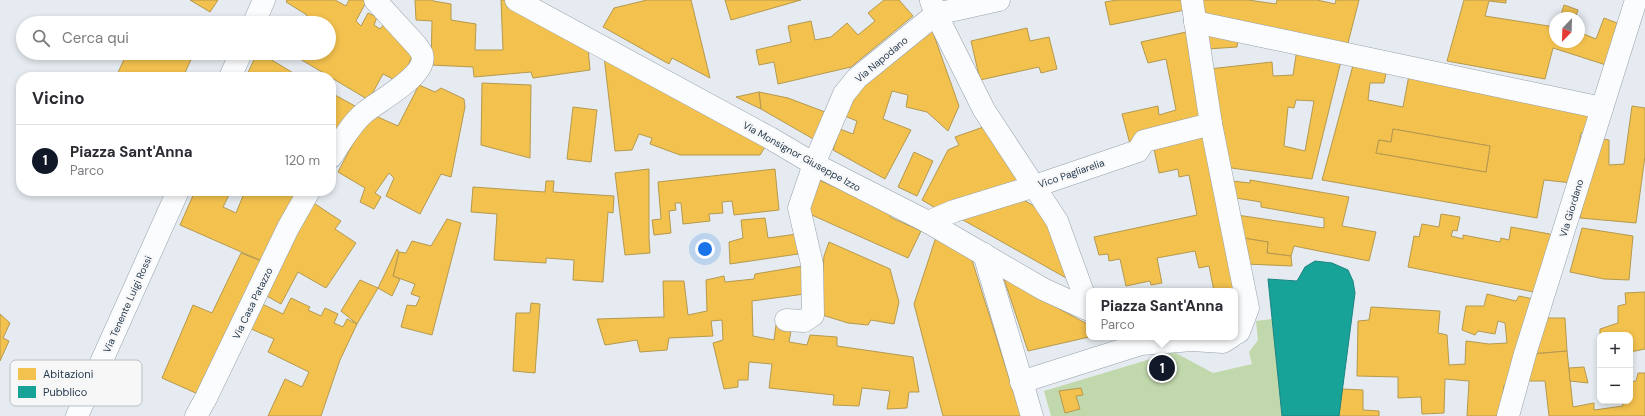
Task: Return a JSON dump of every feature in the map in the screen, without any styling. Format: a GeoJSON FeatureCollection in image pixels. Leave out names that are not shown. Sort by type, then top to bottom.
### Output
{"type":"FeatureCollection","features":[{"type":"Feature","properties":{"kind":"street"},"geometry":{"type":"LineString","coordinates":[[257,16],[264,0]]}},
{"type":"Feature","properties":{"kind":"street"},"geometry":{"type":"LineString","coordinates":[[336,150],[364,113],[409,81],[416,74],[422,63],[422,55],[417,46],[375,0]]}},
{"type":"Feature","properties":{"kind":"street","name":"Via Monsignor Giuseppe Izzo"},"geometry":{"type":"LineString","coordinates":[[516,0],[756,130],[814,164],[928,222],[1043,289],[1086,309]]}},
{"type":"Feature","properties":{"kind":"street","name":"Via Napodano"},"geometry":{"type":"LineString","coordinates":[[786,320],[804,321],[813,315],[812,264],[799,208],[814,164],[844,94],[857,78],[934,7],[1000,0]]}},
{"type":"Feature","properties":{"kind":"street"},"geometry":{"type":"LineString","coordinates":[[1192,0],[1211,124],[1248,308],[1238,332]]}},
{"type":"Feature","properties":{"kind":"street","name":"Via Giordano"},"geometry":{"type":"LineString","coordinates":[[1508,416],[1525,354],[1636,0]]}},
{"type":"Feature","properties":{"kind":"street"},"geometry":{"type":"LineString","coordinates":[[934,7],[984,110],[1057,221],[1086,302]]}},
{"type":"Feature","properties":{"kind":"street"},"geometry":{"type":"LineString","coordinates":[[1195,22],[1602,108]]}},
{"type":"Feature","properties":{"kind":"street"},"geometry":{"type":"LineString","coordinates":[[232,72],[237,60]]}},
{"type":"Feature","properties":{"kind":"street","name":"Vico Pagliarelia"},"geometry":{"type":"LineString","coordinates":[[928,222],[954,211],[1035,186],[1138,151],[1144,141],[1211,124]]}},
{"type":"Feature","properties":{"kind":"street","name":"Via Tenente Luigi Rossi"},"geometry":{"type":"LineString","coordinates":[[102,360],[176,196]]}},
{"type":"Feature","properties":{"kind":"street","name":"Via Casa Patazzo"},"geometry":{"type":"LineString","coordinates":[[196,416],[288,228],[306,196]]}},
{"type":"Feature","properties":{"kind":"street"},"geometry":{"type":"LineString","coordinates":[[984,254],[1032,416]]}},
{"type":"Feature","properties":{"kind":"street"},"geometry":{"type":"LineString","coordinates":[[1021,382],[1136,340],[1192,340],[1223,342],[1226,340]]}},
{"type":"Feature","properties":{"kind":"street","name":"Via Tenente Luigi Rossi"},"geometry":{"type":"LineString","coordinates":[[77,416],[81,406]]}},
{"type":"Feature","properties":{"kind":"green space"},"geometry":{"type":"Polygon","coordinates":[[[1272,319],[1282,416],[1051,416],[1044,391],[1174,352],[1213,373],[1252,364],[1249,352],[1258,340],[1256,321],[1272,319]]]}},
{"type":"Feature","properties":{"kind":"building: Abitazioni"},"geometry":{"type":"Polygon","coordinates":[[[190,0],[218,0],[210,12],[190,0]]]}},
{"type":"Feature","properties":{"kind":"building: Abitazioni"},"geometry":{"type":"Polygon","coordinates":[[[287,0],[335,0],[346,6],[349,0],[367,0],[356,21],[361,26],[368,13],[377,17],[374,25],[380,29],[385,23],[415,50],[406,70],[395,80],[383,74],[372,94],[367,99],[336,80],[336,72],[322,72],[302,60],[336,60],[336,16],[306,16],[286,2],[287,0]]]}},
{"type":"Feature","properties":{"kind":"building: Abitazioni"},"geometry":{"type":"Polygon","coordinates":[[[415,0],[433,0],[451,4],[451,20],[476,24],[475,50],[503,50],[501,0],[508,0],[519,4],[523,16],[533,14],[588,47],[590,70],[533,78],[531,72],[474,77],[473,67],[431,65],[432,21],[416,20],[415,0]]]}},
{"type":"Feature","properties":{"kind":"building: Abitazioni"},"geometry":{"type":"Polygon","coordinates":[[[647,0],[691,0],[710,78],[672,58],[669,64],[603,27],[614,8],[647,0]]]}},
{"type":"Feature","properties":{"kind":"building: Abitazioni"},"geometry":{"type":"Polygon","coordinates":[[[725,0],[801,0],[731,20],[725,0]]]}},
{"type":"Feature","properties":{"kind":"building: Abitazioni"},"geometry":{"type":"Polygon","coordinates":[[[884,0],[899,0],[913,16],[851,67],[778,84],[774,62],[759,65],[756,50],[791,42],[788,26],[811,21],[815,40],[831,37],[847,23],[858,35],[875,21],[868,13],[884,0]]]}},
{"type":"Feature","properties":{"kind":"building: Abitazioni"},"geometry":{"type":"Polygon","coordinates":[[[1117,0],[1183,0],[1185,10],[1110,25],[1105,2],[1117,0]]]}},
{"type":"Feature","properties":{"kind":"building: Abitazioni"},"geometry":{"type":"Polygon","coordinates":[[[1199,0],[1248,0],[1276,4],[1277,0],[1317,0],[1335,4],[1336,0],[1359,0],[1348,43],[1202,19],[1199,0]]]}},
{"type":"Feature","properties":{"kind":"building: Abitazioni"},"geometry":{"type":"Polygon","coordinates":[[[1464,0],[1506,0],[1506,3],[1489,1],[1485,16],[1549,26],[1549,48],[1553,48],[1545,79],[1447,61],[1464,0]]]}},
{"type":"Feature","properties":{"kind":"building: Abitazioni"},"geometry":{"type":"Polygon","coordinates":[[[1564,5],[1578,10],[1577,12],[1562,12],[1564,5]]]}},
{"type":"Feature","properties":{"kind":"building: Abitazioni"},"geometry":{"type":"Polygon","coordinates":[[[1604,18],[1617,23],[1606,65],[1553,48],[1585,48],[1585,34],[1596,39],[1604,18]]]}},
{"type":"Feature","properties":{"kind":"building: Abitazioni"},"geometry":{"type":"Polygon","coordinates":[[[931,27],[959,106],[948,131],[927,112],[906,107],[908,95],[892,91],[883,119],[911,130],[885,179],[833,150],[840,129],[853,134],[857,121],[842,115],[883,59],[931,27]]]}},
{"type":"Feature","properties":{"kind":"building: Abitazioni"},"geometry":{"type":"Polygon","coordinates":[[[1027,28],[1030,41],[1049,37],[1057,69],[1041,73],[1039,67],[980,80],[971,41],[1027,28]]]}},
{"type":"Feature","properties":{"kind":"building: Abitazioni"},"geometry":{"type":"Polygon","coordinates":[[[1204,30],[1238,38],[1237,47],[1207,49],[1204,30]]]}},
{"type":"Feature","properties":{"kind":"building: Abitazioni"},"geometry":{"type":"Polygon","coordinates":[[[1186,32],[1200,116],[1130,144],[1122,114],[1158,106],[1159,115],[1176,110],[1166,59],[1148,63],[1141,42],[1186,32]]]}},
{"type":"Feature","properties":{"kind":"building: Abitazioni"},"geometry":{"type":"Polygon","coordinates":[[[1297,49],[1342,57],[1312,179],[1224,167],[1209,69],[1272,62],[1273,76],[1293,75],[1297,49]],[[1296,100],[1294,108],[1288,107],[1284,146],[1305,151],[1314,101],[1296,100]]]}},
{"type":"Feature","properties":{"kind":"building: Abitazioni"},"geometry":{"type":"Polygon","coordinates":[[[604,56],[768,142],[760,155],[680,155],[650,144],[652,138],[639,134],[632,150],[615,151],[604,56]]]}},
{"type":"Feature","properties":{"kind":"building: Abitazioni"},"geometry":{"type":"Polygon","coordinates":[[[1355,58],[1388,64],[1384,83],[1370,83],[1368,100],[1403,107],[1410,70],[1593,112],[1587,133],[1581,133],[1572,183],[1544,180],[1537,218],[1322,180],[1355,58]],[[1393,129],[1391,142],[1379,140],[1376,153],[1486,172],[1490,146],[1393,129]]]}},
{"type":"Feature","properties":{"kind":"building: Abitazioni"},"geometry":{"type":"Polygon","coordinates":[[[124,60],[191,60],[185,72],[118,72],[124,60]]]}},
{"type":"Feature","properties":{"kind":"building: Abitazioni"},"geometry":{"type":"Polygon","coordinates":[[[254,60],[272,60],[292,72],[248,72],[254,60]]]}},
{"type":"Feature","properties":{"kind":"building: Abitazioni"},"geometry":{"type":"Polygon","coordinates":[[[482,83],[531,85],[530,158],[481,145],[482,83]]]}},
{"type":"Feature","properties":{"kind":"building: Abitazioni"},"geometry":{"type":"Polygon","coordinates":[[[419,85],[435,92],[441,88],[464,99],[465,107],[451,177],[441,174],[420,214],[386,196],[394,178],[389,173],[375,193],[381,197],[374,209],[360,202],[365,188],[338,172],[369,113],[398,126],[419,85]]]}},
{"type":"Feature","properties":{"kind":"building: Abitazioni"},"geometry":{"type":"Polygon","coordinates":[[[759,92],[788,98],[825,112],[815,140],[761,109],[759,92]]]}},
{"type":"Feature","properties":{"kind":"building: Abitazioni"},"geometry":{"type":"Polygon","coordinates":[[[759,92],[761,109],[736,97],[759,92]]]}},
{"type":"Feature","properties":{"kind":"building: Abitazioni"},"geometry":{"type":"Polygon","coordinates":[[[336,96],[355,106],[336,131],[336,96]]]}},
{"type":"Feature","properties":{"kind":"building: Abitazioni"},"geometry":{"type":"Polygon","coordinates":[[[1632,106],[1645,108],[1645,156],[1636,223],[1580,218],[1597,138],[1609,140],[1609,165],[1624,164],[1632,106]]]}},
{"type":"Feature","properties":{"kind":"building: Abitazioni"},"geometry":{"type":"Polygon","coordinates":[[[573,107],[597,110],[591,162],[567,159],[573,107]]]}},
{"type":"Feature","properties":{"kind":"building: Abitazioni"},"geometry":{"type":"Polygon","coordinates":[[[989,125],[1025,177],[939,210],[922,200],[948,150],[959,145],[955,137],[989,125]]]}},
{"type":"Feature","properties":{"kind":"building: Abitazioni"},"geometry":{"type":"Polygon","coordinates":[[[1393,129],[1490,146],[1486,172],[1376,153],[1379,140],[1391,142],[1393,129]]]}},
{"type":"Feature","properties":{"kind":"building: Abitazioni"},"geometry":{"type":"Polygon","coordinates":[[[1205,132],[1241,297],[1238,306],[1238,288],[1213,288],[1209,266],[1199,268],[1195,251],[1157,258],[1162,283],[1151,285],[1150,281],[1126,286],[1120,259],[1109,261],[1108,254],[1099,255],[1094,237],[1197,215],[1189,175],[1179,177],[1178,169],[1159,173],[1153,144],[1205,132]]]}},
{"type":"Feature","properties":{"kind":"building: Abitazioni"},"geometry":{"type":"Polygon","coordinates":[[[914,152],[933,161],[917,196],[898,187],[914,152]]]}},
{"type":"Feature","properties":{"kind":"building: Abitazioni"},"geometry":{"type":"Polygon","coordinates":[[[649,169],[650,253],[625,255],[615,173],[649,169]]]}},
{"type":"Feature","properties":{"kind":"building: Abitazioni"},"geometry":{"type":"Polygon","coordinates":[[[775,169],[779,210],[734,215],[732,201],[722,202],[723,213],[709,214],[710,221],[683,224],[681,203],[675,203],[676,210],[669,211],[671,233],[654,235],[652,220],[661,219],[658,182],[775,169]]]}},
{"type":"Feature","properties":{"kind":"building: Abitazioni"},"geometry":{"type":"Polygon","coordinates":[[[819,180],[846,192],[894,208],[890,217],[921,231],[908,258],[805,212],[819,180]]]}},
{"type":"Feature","properties":{"kind":"building: Abitazioni"},"geometry":{"type":"Polygon","coordinates":[[[1250,180],[1349,197],[1342,226],[1376,232],[1369,261],[1294,246],[1291,256],[1267,253],[1268,242],[1243,238],[1237,215],[1324,228],[1324,218],[1261,207],[1261,202],[1236,198],[1232,181],[1250,183],[1250,180]]]}},
{"type":"Feature","properties":{"kind":"building: Abitazioni"},"geometry":{"type":"Polygon","coordinates":[[[546,181],[554,181],[553,192],[614,196],[613,213],[608,212],[603,282],[573,280],[574,260],[546,258],[546,263],[494,260],[497,214],[471,212],[473,187],[545,192],[546,181]]]}},
{"type":"Feature","properties":{"kind":"building: Abitazioni"},"geometry":{"type":"Polygon","coordinates":[[[193,196],[228,196],[223,207],[236,213],[243,196],[297,196],[264,262],[180,225],[193,196]]]}},
{"type":"Feature","properties":{"kind":"building: Abitazioni"},"geometry":{"type":"Polygon","coordinates":[[[1020,198],[1048,214],[1068,279],[956,216],[1020,198]]]}},
{"type":"Feature","properties":{"kind":"building: Abitazioni"},"geometry":{"type":"Polygon","coordinates":[[[309,200],[341,221],[335,229],[356,243],[326,288],[298,272],[281,304],[263,294],[309,200]]]}},
{"type":"Feature","properties":{"kind":"building: Abitazioni"},"geometry":{"type":"Polygon","coordinates":[[[1441,214],[1460,217],[1457,231],[1453,230],[1451,236],[1463,239],[1463,235],[1500,242],[1501,238],[1509,240],[1511,227],[1550,234],[1556,242],[1539,293],[1408,267],[1414,236],[1419,237],[1422,224],[1439,227],[1441,214]]]}},
{"type":"Feature","properties":{"kind":"building: Abitazioni"},"geometry":{"type":"Polygon","coordinates":[[[765,218],[768,238],[797,234],[798,254],[730,264],[729,242],[743,238],[741,220],[765,218]]]}},
{"type":"Feature","properties":{"kind":"building: Abitazioni"},"geometry":{"type":"Polygon","coordinates":[[[447,219],[461,223],[432,335],[401,327],[407,305],[416,306],[420,297],[411,294],[415,284],[393,276],[399,252],[406,253],[412,241],[431,246],[447,219]]]}},
{"type":"Feature","properties":{"kind":"building: Abitazioni"},"geometry":{"type":"Polygon","coordinates":[[[1582,228],[1633,236],[1629,280],[1604,279],[1570,272],[1582,228]]]}},
{"type":"Feature","properties":{"kind":"building: Abitazioni"},"geometry":{"type":"Polygon","coordinates":[[[936,237],[971,257],[1021,416],[943,416],[914,304],[936,237]]]}},
{"type":"Feature","properties":{"kind":"building: Abitazioni"},"geometry":{"type":"Polygon","coordinates":[[[1243,238],[1268,242],[1267,253],[1291,256],[1292,266],[1246,264],[1243,238]]]}},
{"type":"Feature","properties":{"kind":"building: Abitazioni"},"geometry":{"type":"Polygon","coordinates":[[[829,242],[890,269],[899,302],[894,324],[871,320],[868,325],[848,323],[819,314],[824,256],[829,242]]]}},
{"type":"Feature","properties":{"kind":"building: Abitazioni"},"geometry":{"type":"Polygon","coordinates":[[[397,249],[399,252],[393,276],[400,279],[392,296],[378,288],[397,249]]]}},
{"type":"Feature","properties":{"kind":"building: Abitazioni"},"geometry":{"type":"Polygon","coordinates":[[[241,253],[264,262],[198,394],[162,378],[193,305],[212,313],[241,253]]]}},
{"type":"Feature","properties":{"kind":"building: Abitazioni"},"geometry":{"type":"Polygon","coordinates":[[[803,266],[805,294],[752,301],[753,336],[774,340],[776,325],[792,325],[789,342],[807,345],[810,335],[837,337],[837,346],[913,357],[919,392],[909,392],[907,408],[887,409],[890,391],[862,388],[859,406],[833,405],[834,395],[769,388],[772,364],[749,362],[748,380],[738,380],[738,387],[724,389],[713,343],[723,340],[722,320],[711,321],[713,336],[669,338],[667,350],[640,352],[637,340],[605,345],[597,319],[664,317],[663,281],[684,281],[688,315],[707,311],[706,280],[724,276],[725,282],[754,279],[755,274],[803,266]]]}},
{"type":"Feature","properties":{"kind":"building: Abitazioni"},"geometry":{"type":"Polygon","coordinates":[[[1004,279],[1086,323],[1086,338],[1028,351],[1004,279]]]}},
{"type":"Feature","properties":{"kind":"building: Abitazioni"},"geometry":{"type":"Polygon","coordinates":[[[360,280],[378,288],[357,324],[341,311],[360,280]]]}},
{"type":"Feature","properties":{"kind":"building: Abitazioni"},"geometry":{"type":"Polygon","coordinates":[[[1645,292],[1645,349],[1633,351],[1633,332],[1600,332],[1600,329],[1618,323],[1618,306],[1626,304],[1625,293],[1645,292]]]}},
{"type":"Feature","properties":{"kind":"building: Abitazioni"},"geometry":{"type":"Polygon","coordinates":[[[1487,294],[1516,301],[1519,296],[1538,300],[1515,386],[1504,385],[1500,416],[1467,416],[1469,381],[1445,379],[1444,413],[1422,414],[1421,397],[1398,398],[1398,377],[1357,376],[1358,321],[1369,320],[1371,307],[1440,311],[1438,333],[1447,335],[1449,365],[1465,364],[1466,341],[1489,344],[1507,343],[1505,323],[1498,321],[1495,334],[1478,331],[1475,335],[1462,330],[1466,306],[1484,306],[1487,294]]]}},
{"type":"Feature","properties":{"kind":"building: Abitazioni"},"geometry":{"type":"Polygon","coordinates":[[[291,298],[310,307],[308,310],[321,316],[325,308],[338,314],[334,323],[343,327],[347,319],[357,324],[340,360],[321,416],[268,416],[285,379],[302,387],[309,372],[268,352],[274,339],[249,328],[260,303],[283,314],[291,298]]]}},
{"type":"Feature","properties":{"kind":"building: Abitazioni"},"geometry":{"type":"Polygon","coordinates":[[[531,303],[540,304],[535,373],[513,371],[516,313],[530,313],[531,303]]]}},
{"type":"Feature","properties":{"kind":"building: Abitazioni"},"geometry":{"type":"Polygon","coordinates":[[[0,314],[10,323],[3,338],[9,341],[0,361],[0,314]]]}},
{"type":"Feature","properties":{"kind":"building: Abitazioni"},"geometry":{"type":"Polygon","coordinates":[[[1545,318],[1565,318],[1567,351],[1532,354],[1545,318]]]}},
{"type":"Feature","properties":{"kind":"building: Abitazioni"},"geometry":{"type":"Polygon","coordinates":[[[1567,351],[1573,407],[1594,403],[1594,410],[1623,406],[1623,404],[1633,404],[1633,382],[1636,381],[1638,373],[1645,373],[1645,416],[1549,416],[1545,381],[1525,381],[1532,354],[1567,351]]]}},
{"type":"Feature","properties":{"kind":"building: Abitazioni"},"geometry":{"type":"Polygon","coordinates":[[[1584,367],[1588,383],[1570,381],[1569,368],[1584,367]]]}},
{"type":"Feature","properties":{"kind":"building: Abitazioni"},"geometry":{"type":"Polygon","coordinates":[[[1081,388],[1083,395],[1076,396],[1080,409],[1065,413],[1059,391],[1081,388]]]}},
{"type":"Feature","properties":{"kind":"building: Abitazioni"},"geometry":{"type":"Polygon","coordinates":[[[1342,389],[1363,390],[1363,410],[1379,411],[1379,416],[1339,416],[1342,389]]]}},
{"type":"Feature","properties":{"kind":"building: Pubblico"},"geometry":{"type":"Polygon","coordinates":[[[1315,261],[1332,263],[1348,270],[1353,281],[1355,293],[1339,416],[1282,416],[1268,279],[1297,281],[1305,267],[1315,261]]]}},
{"type":"Feature","properties":{"kind":"place","name":"Piazza Sant'Anna"},"geometry":{"type":"Point","coordinates":[1162,368]}}]}
